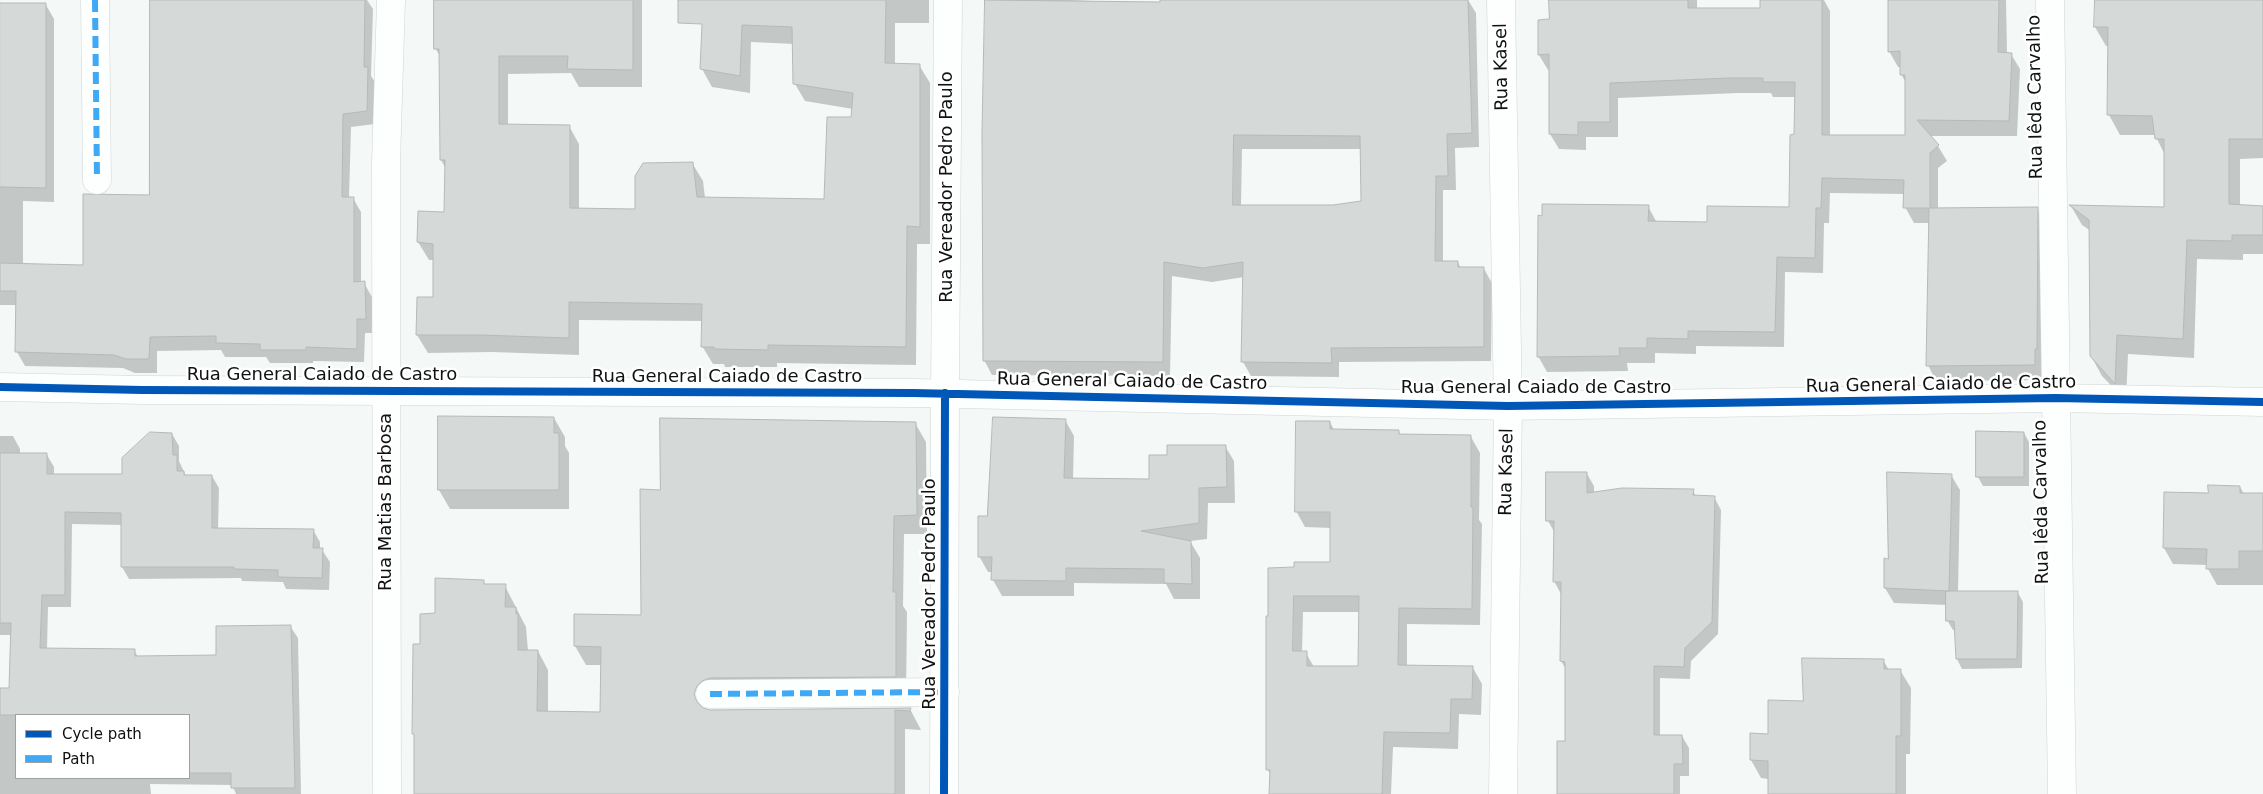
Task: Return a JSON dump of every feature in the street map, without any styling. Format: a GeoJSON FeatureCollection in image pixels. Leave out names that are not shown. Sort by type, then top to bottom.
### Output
{"type":"FeatureCollection","features":[{"type":"Feature","properties":{"kind":"street"},"geometry":{"type":"LineString","coordinates":[[95,0],[97,180]]}},
{"type":"Feature","properties":{"kind":"street","name":"Rua Matias Barbosa"},"geometry":{"type":"LineString","coordinates":[[387,794],[386,163],[391,0]]}},
{"type":"Feature","properties":{"kind":"street","name":"Rua Vereador Pedro Paulo"},"geometry":{"type":"LineString","coordinates":[[944,794],[948,0]]}},
{"type":"Feature","properties":{"kind":"street","name":"Rua Kasel"},"geometry":{"type":"LineString","coordinates":[[1501,0],[1508,406],[1503,794]]}},
{"type":"Feature","properties":{"kind":"street","name":"Rua Iêda Carvalho"},"geometry":{"type":"LineString","coordinates":[[2050,0],[2062,794]]}},
{"type":"Feature","properties":{"kind":"street","name":"Rua General Caiado de Castro"},"geometry":{"type":"LineString","coordinates":[[0,387],[142,390],[945,393],[1508,406],[2055,398],[2263,402]]}},
{"type":"Feature","properties":{"kind":"street"},"geometry":{"type":"LineString","coordinates":[[710,694],[945,692]]}},
{"type":"Feature","properties":{"kind":"building"},"geometry":{"type":"Polygon","coordinates":[[[150,0],[365,0],[364,67],[368,67],[367,111],[343,114],[342,197],[354,197],[354,282],[365,281],[366,319],[357,319],[357,349],[306,347],[306,350],[260,350],[260,344],[216,343],[216,336],[150,337],[149,359],[126,359],[114,355],[15,352],[16,291],[0,291],[0,263],[83,265],[83,194],[149,195],[150,0]]]}},
{"type":"Feature","properties":{"kind":"building"},"geometry":{"type":"Polygon","coordinates":[[[434,0],[633,0],[633,70],[567,69],[568,56],[499,56],[499,124],[570,125],[570,208],[635,209],[635,176],[643,163],[693,162],[697,197],[824,199],[827,117],[851,117],[853,93],[793,84],[792,27],[742,25],[740,76],[700,69],[702,24],[678,23],[678,0],[886,0],[885,63],[920,64],[920,227],[907,226],[906,347],[768,345],[768,350],[701,347],[702,304],[569,302],[569,338],[416,335],[417,297],[433,297],[433,244],[417,242],[418,211],[444,212],[445,160],[440,160],[439,49],[434,49],[434,0]]]}},
{"type":"Feature","properties":{"kind":"building"},"geometry":{"type":"Polygon","coordinates":[[[985,0],[1160,2],[1160,0],[1468,0],[1472,133],[1447,134],[1448,176],[1436,176],[1435,261],[1458,261],[1458,267],[1484,267],[1484,347],[1331,348],[1332,363],[1241,362],[1243,262],[1203,268],[1164,262],[1163,362],[983,361],[982,132],[985,0]],[[1234,135],[1233,205],[1333,205],[1361,201],[1360,136],[1234,135]]]}},
{"type":"Feature","properties":{"kind":"building"},"geometry":{"type":"Polygon","coordinates":[[[1549,0],[1688,0],[1688,8],[1760,8],[1760,0],[1822,0],[1822,135],[1905,135],[1905,75],[1900,75],[1900,51],[1888,52],[1888,0],[1999,0],[1998,52],[2012,53],[2009,121],[1917,120],[1939,145],[1930,153],[1930,208],[2038,207],[2037,349],[2035,349],[2035,365],[1926,366],[1929,208],[1903,208],[1904,180],[1822,178],[1821,208],[1816,208],[1815,258],[1777,257],[1775,332],[1688,331],[1688,339],[1647,338],[1647,348],[1619,348],[1620,356],[1537,357],[1538,215],[1542,216],[1542,204],[1649,205],[1648,221],[1707,222],[1707,206],[1789,207],[1790,135],[1794,134],[1795,82],[1763,82],[1763,78],[1729,78],[1610,83],[1610,122],[1578,122],[1578,135],[1549,134],[1549,54],[1538,55],[1538,20],[1549,19],[1549,0]]]}},
{"type":"Feature","properties":{"kind":"building"},"geometry":{"type":"Polygon","coordinates":[[[2095,0],[2263,0],[2263,139],[2229,139],[2229,204],[2263,206],[2263,235],[2232,235],[2232,241],[2187,240],[2183,339],[2117,335],[2115,384],[2090,356],[2089,220],[2069,205],[2164,207],[2164,139],[2155,139],[2152,116],[2107,115],[2108,27],[2094,27],[2095,0]]]}},
{"type":"Feature","properties":{"kind":"building"},"geometry":{"type":"Polygon","coordinates":[[[0,3],[46,3],[46,188],[0,187],[0,3]]]}},
{"type":"Feature","properties":{"kind":"building"},"geometry":{"type":"Polygon","coordinates":[[[438,416],[554,417],[554,433],[559,433],[559,490],[438,490],[438,416]]]}},
{"type":"Feature","properties":{"kind":"building"},"geometry":{"type":"Polygon","coordinates":[[[993,417],[1066,419],[1064,478],[1149,479],[1149,455],[1167,455],[1167,445],[1226,445],[1227,487],[1199,488],[1199,523],[1141,531],[1191,541],[1192,584],[1164,583],[1164,569],[1066,568],[1066,581],[991,580],[992,557],[978,557],[978,516],[987,516],[993,417]]]}},
{"type":"Feature","properties":{"kind":"building"},"geometry":{"type":"Polygon","coordinates":[[[660,418],[916,422],[917,515],[894,516],[893,592],[896,592],[896,677],[710,678],[702,681],[697,686],[694,694],[697,702],[703,708],[710,710],[911,708],[910,711],[895,710],[895,794],[414,794],[414,734],[412,734],[413,644],[420,644],[420,614],[435,613],[435,578],[484,580],[484,584],[506,584],[505,607],[516,607],[516,614],[518,614],[518,650],[538,650],[537,711],[600,712],[601,647],[574,646],[574,614],[641,615],[640,489],[660,490],[660,418]]]}},
{"type":"Feature","properties":{"kind":"building"},"geometry":{"type":"Polygon","coordinates":[[[1296,421],[1330,421],[1330,429],[1399,430],[1399,434],[1471,435],[1471,507],[1473,507],[1472,609],[1399,608],[1398,665],[1473,666],[1472,699],[1451,699],[1450,733],[1384,732],[1382,794],[1269,794],[1270,770],[1266,770],[1266,616],[1268,616],[1268,568],[1294,567],[1294,562],[1330,562],[1330,512],[1295,512],[1296,421]],[[1294,596],[1293,651],[1307,651],[1307,666],[1358,666],[1359,596],[1294,596]]]}},
{"type":"Feature","properties":{"kind":"building"},"geometry":{"type":"Polygon","coordinates":[[[1976,431],[2024,432],[2024,477],[1976,477],[1976,431]]]}},
{"type":"Feature","properties":{"kind":"building"},"geometry":{"type":"Polygon","coordinates":[[[150,432],[172,433],[173,455],[177,455],[177,471],[184,471],[184,475],[212,475],[212,528],[314,529],[313,548],[323,548],[322,578],[278,577],[278,570],[234,569],[234,567],[121,567],[121,513],[65,512],[65,595],[42,595],[40,648],[135,649],[135,656],[216,655],[216,626],[291,625],[295,788],[231,788],[231,773],[190,773],[190,714],[0,715],[0,688],[9,688],[11,623],[0,623],[0,453],[47,453],[47,474],[122,474],[122,458],[150,432]]]}},
{"type":"Feature","properties":{"kind":"building"},"geometry":{"type":"Polygon","coordinates":[[[1546,472],[1587,472],[1587,493],[1622,488],[1694,489],[1693,495],[1715,496],[1712,622],[1685,648],[1684,667],[1654,666],[1654,735],[1682,735],[1683,764],[1674,764],[1674,794],[1557,794],[1557,741],[1565,741],[1565,662],[1560,661],[1561,582],[1553,582],[1554,521],[1546,521],[1546,472]]]}},
{"type":"Feature","properties":{"kind":"building"},"geometry":{"type":"Polygon","coordinates":[[[1887,472],[1952,474],[1949,591],[1884,588],[1884,558],[1888,559],[1887,472]]]}},
{"type":"Feature","properties":{"kind":"building"},"geometry":{"type":"Polygon","coordinates":[[[2208,485],[2240,486],[2240,493],[2263,493],[2263,551],[2239,551],[2239,569],[2206,569],[2207,549],[2163,548],[2164,492],[2208,493],[2208,485]]]}},
{"type":"Feature","properties":{"kind":"building"},"geometry":{"type":"Polygon","coordinates":[[[1946,591],[2018,591],[2017,659],[1956,659],[1954,621],[1946,621],[1946,591]]]}},
{"type":"Feature","properties":{"kind":"building"},"geometry":{"type":"Polygon","coordinates":[[[1802,658],[1884,659],[1884,669],[1901,669],[1901,736],[1896,736],[1896,794],[1768,794],[1768,761],[1750,760],[1750,733],[1768,734],[1768,700],[1803,701],[1802,658]]]}},
{"type":"Feature","properties":{"kind":"marked path"},"geometry":{"type":"LineString","coordinates":[[95,0],[97,180]]}},
{"type":"Feature","properties":{"kind":"marked path"},"geometry":{"type":"LineString","coordinates":[[710,694],[945,692]]}},
{"type":"Feature","properties":{"kind":"cycle path"},"geometry":{"type":"LineString","coordinates":[[0,387],[142,390],[913,393],[1508,406],[2055,398],[2263,402]]}},
{"type":"Feature","properties":{"kind":"cycle path"},"geometry":{"type":"LineString","coordinates":[[944,794],[945,393]]}}]}
